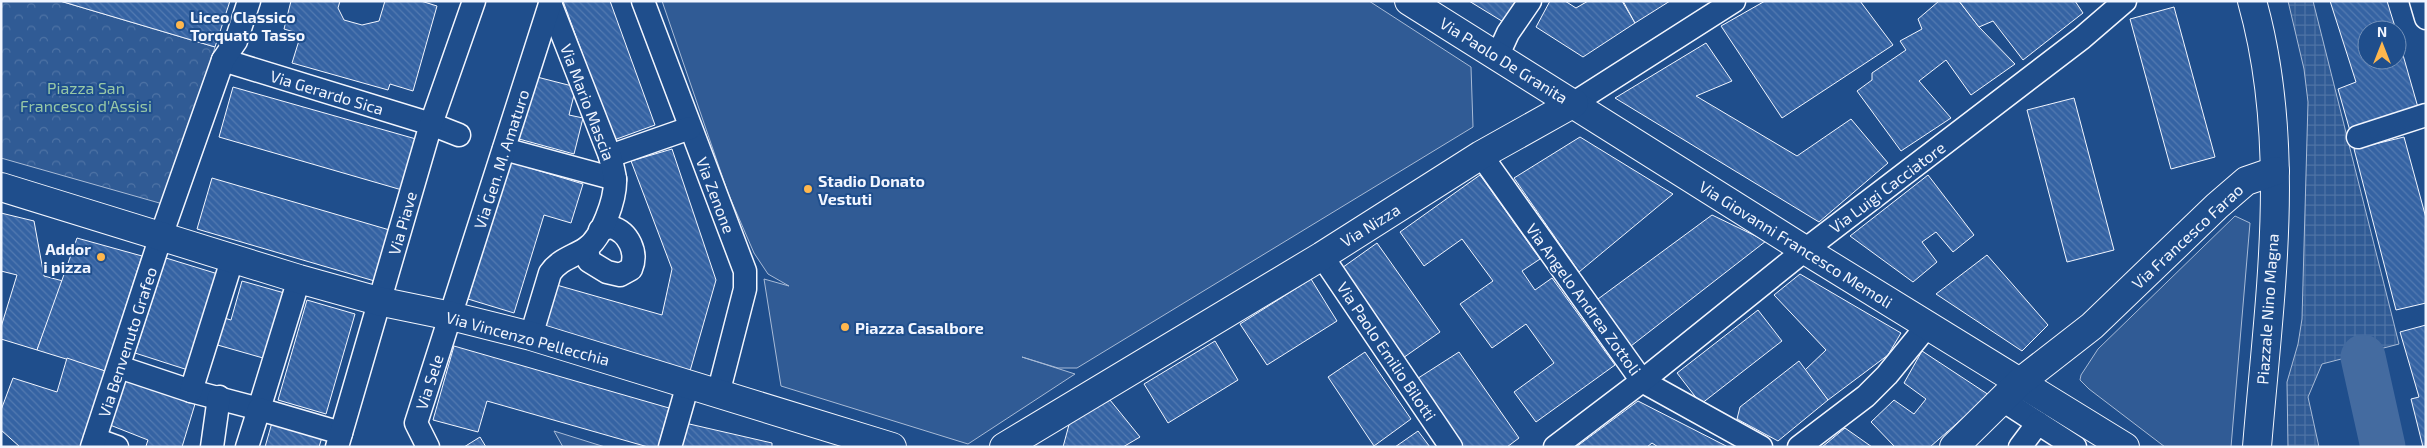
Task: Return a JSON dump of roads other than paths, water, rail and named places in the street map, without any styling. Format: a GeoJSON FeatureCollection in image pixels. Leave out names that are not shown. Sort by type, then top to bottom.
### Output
{"type":"FeatureCollection","features":[{"type":"Feature","properties":{"kind":"main road","name":"Via Paolo De Granita"},"geometry":{"type":"LineString","coordinates":[[1409,1],[1574,104]]}},
{"type":"Feature","properties":{"kind":"main road"},"geometry":{"type":"LineString","coordinates":[[2252,1],[2263,50],[2272,106],[2275,170]]}},
{"type":"Feature","properties":{"kind":"main road","name":"Via Nizza"},"geometry":{"type":"LineString","coordinates":[[1004,447],[1322,256],[1481,155],[1574,104]]}},
{"type":"Feature","properties":{"kind":"main road","name":"Via Giovanni Francesco Memoli"},"geometry":{"type":"LineString","coordinates":[[1574,104],[1927,326],[2010,391],[2124,447]]}},
{"type":"Feature","properties":{"kind":"main road","name":"Via Francesco Farao"},"geometry":{"type":"LineString","coordinates":[[1954,447],[2010,391],[2092,326],[2217,206],[2246,181],[2275,170]]}},
{"type":"Feature","properties":{"kind":"main road","name":"Piazzale Nino Magna"},"geometry":{"type":"LineString","coordinates":[[2257,447],[2272,240],[2275,170]]}},
{"type":"Feature","properties":{"kind":"main road"},"geometry":{"type":"LineString","coordinates":[[1,187],[161,236]]}},
{"type":"Feature","properties":{"kind":"main road","name":"Via Vincenzo Pellecchia"},"geometry":{"type":"LineString","coordinates":[[161,236],[299,279],[378,301],[451,316],[530,336],[892,447]]}},
{"type":"Feature","properties":{"kind":"street"},"geometry":{"type":"LineString","coordinates":[[161,236],[223,60],[236,41],[249,1]]}},
{"type":"Feature","properties":{"kind":"street","name":"Via Piave"},"geometry":{"type":"LineString","coordinates":[[339,440],[431,124],[474,1]]}},
{"type":"Feature","properties":{"kind":"street","name":"Via Zenone"},"geometry":{"type":"LineString","coordinates":[[643,1],[745,271],[745,289],[718,394]]}},
{"type":"Feature","properties":{"kind":"street"},"geometry":{"type":"LineString","coordinates":[[1496,57],[1508,33],[1530,1]]}},
{"type":"Feature","properties":{"kind":"street","name":"Via Nizza"},"geometry":{"type":"LineString","coordinates":[[1574,104],[1734,1]]}},
{"type":"Feature","properties":{"kind":"street","name":"Via Luigi Cacciatore"},"geometry":{"type":"LineString","coordinates":[[1555,447],[1642,381],[1805,250],[2074,44],[2126,1]]}},
{"type":"Feature","properties":{"kind":"street"},"geometry":{"type":"LineString","coordinates":[[2421,1],[2426,18]]}},
{"type":"Feature","properties":{"kind":"street","name":"Via Gen. M. Amaturo"},"geometry":{"type":"LineString","coordinates":[[451,316],[550,2]]}},
{"type":"Feature","properties":{"kind":"street","name":"Via Mario Mascia"},"geometry":{"type":"LineString","coordinates":[[530,336],[550,273],[555,265],[587,248],[600,230],[614,195],[615,179],[610,156],[550,2]]}},
{"type":"Feature","properties":{"kind":"street","name":"Via Gerardo Sica"},"geometry":{"type":"LineString","coordinates":[[223,60],[431,124],[459,135]]}},
{"type":"Feature","properties":{"kind":"street"},"geometry":{"type":"LineString","coordinates":[[2358,137],[2426,115]]}},
{"type":"Feature","properties":{"kind":"street"},"geometry":{"type":"LineString","coordinates":[[610,156],[690,128]]}},
{"type":"Feature","properties":{"kind":"street"},"geometry":{"type":"LineString","coordinates":[[504,149],[615,179]]}},
{"type":"Feature","properties":{"kind":"street","name":"Via Angelo Andrea Zottoli"},"geometry":{"type":"LineString","coordinates":[[1481,155],[1642,381],[1761,447]]}},
{"type":"Feature","properties":{"kind":"street"},"geometry":{"type":"LineString","coordinates":[[587,248],[589,261],[607,272],[620,275],[631,269],[634,259],[633,250],[624,233],[612,227],[600,230]]}},
{"type":"Feature","properties":{"kind":"street","name":"Via Benvenuto Grafeo"},"geometry":{"type":"LineString","coordinates":[[93,443],[161,236]]}},
{"type":"Feature","properties":{"kind":"street","name":"Via Paolo Emilio Bilotti"},"geometry":{"type":"LineString","coordinates":[[1322,256],[1451,447]]}},
{"type":"Feature","properties":{"kind":"street"},"geometry":{"type":"LineString","coordinates":[[191,391],[233,257]]}},
{"type":"Feature","properties":{"kind":"street"},"geometry":{"type":"LineString","coordinates":[[247,447],[299,279]]}},
{"type":"Feature","properties":{"kind":"street","name":"Via Sele"},"geometry":{"type":"LineString","coordinates":[[428,447],[416,423],[451,316]]}},
{"type":"Feature","properties":{"kind":"street"},"geometry":{"type":"LineString","coordinates":[[1799,447],[1866,396],[1887,375],[1927,326]]}},
{"type":"Feature","properties":{"kind":"street"},"geometry":{"type":"LineString","coordinates":[[119,367],[191,391],[259,409],[339,440]]}},
{"type":"Feature","properties":{"kind":"street"},"geometry":{"type":"LineString","coordinates":[[670,447],[688,384]]}},
{"type":"Feature","properties":{"kind":"street"},"geometry":{"type":"LineString","coordinates":[[2010,391],[2038,423],[2075,447]]}},
{"type":"Feature","properties":{"kind":"street"},"geometry":{"type":"LineString","coordinates":[[212,447],[219,397]]}},
{"type":"Feature","properties":{"kind":"street"},"geometry":{"type":"LineString","coordinates":[[2020,447],[2038,423]]}},
{"type":"Feature","properties":{"kind":"street"},"geometry":{"type":"LineString","coordinates":[[93,443],[118,447]]}},
{"type":"Feature","properties":{"kind":"waterway"},"geometry":{"type":"LineString","coordinates":[[2363,357],[2383,447]]}},
{"type":"Feature","properties":{"kind":"place","name":"Liceo Classico Torquato Tasso"},"geometry":{"type":"Point","coordinates":[180,25]}},
{"type":"Feature","properties":{"kind":"place","name":"Stadio Donato Vestuti"},"geometry":{"type":"Point","coordinates":[808,189]}},
{"type":"Feature","properties":{"kind":"place","name":"Addor i pizza"},"geometry":{"type":"Point","coordinates":[101,257]}},
{"type":"Feature","properties":{"kind":"place","name":"Piazza Casalbore"},"geometry":{"type":"Point","coordinates":[845,327]}},
{"type":"Feature","properties":{"kind":"park label","name":"Piazza San Francesco d'Assisi"},"geometry":{"type":"Point","coordinates":[86,96]}}]}
